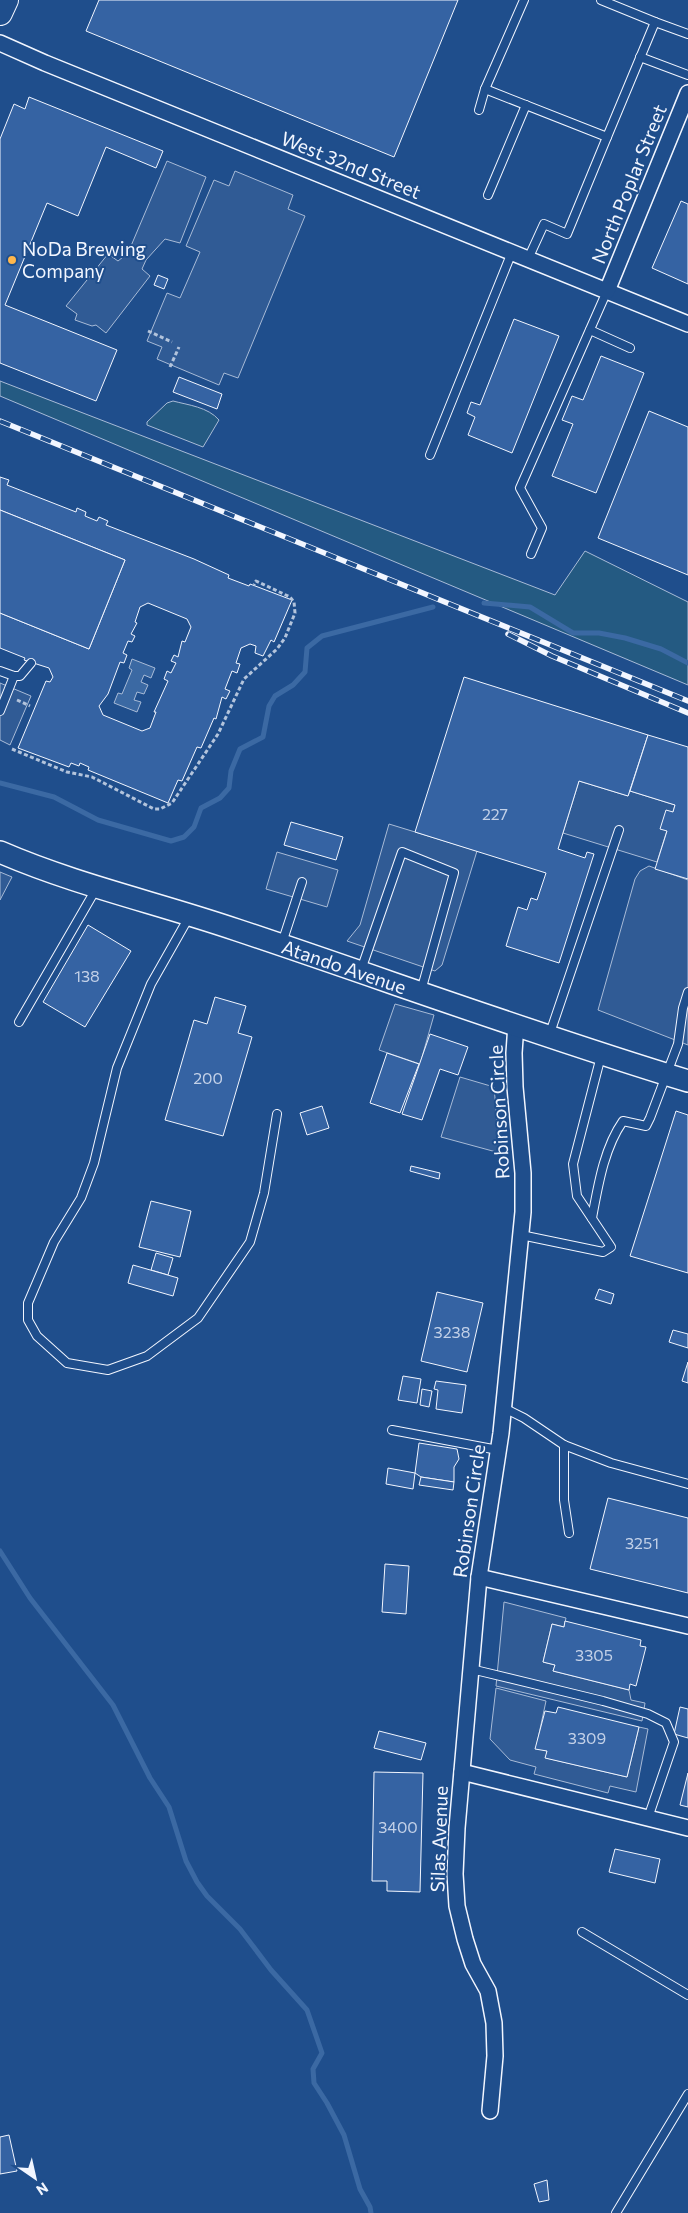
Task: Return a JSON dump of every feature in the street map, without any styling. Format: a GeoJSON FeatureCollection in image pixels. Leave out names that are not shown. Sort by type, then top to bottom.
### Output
{"type":"FeatureCollection","features":[{"type":"Feature","properties":{"kind":"main road"},"geometry":{"type":"LineString","coordinates":[[0,13],[6,0]]}},
{"type":"Feature","properties":{"kind":"main road","name":"Atando Avenue"},"geometry":{"type":"LineString","coordinates":[[0,852],[97,887],[190,915],[601,1054],[688,1081]]}},
{"type":"Feature","properties":{"kind":"street","name":"West 32nd Street"},"geometry":{"type":"LineString","coordinates":[[0,43],[45,63],[688,324]]}},
{"type":"Feature","properties":{"kind":"street","name":"North Poplar Street"},"geometry":{"type":"LineString","coordinates":[[607,291],[686,103]]}},
{"type":"Feature","properties":{"kind":"street","name":"Robinson Circle"},"geometry":{"type":"LineString","coordinates":[[462,1772],[480,1577],[504,1408],[521,1235],[523,1173],[515,1088],[514,1052],[516,1024]]}},
{"type":"Feature","properties":{"kind":"street"},"geometry":{"type":"LineString","coordinates":[[480,1577],[688,1626]]}},
{"type":"Feature","properties":{"kind":"street"},"geometry":{"type":"LineString","coordinates":[[462,1772],[688,1828]]}},
{"type":"Feature","properties":{"kind":"street","name":"Silas Avenue"},"geometry":{"type":"LineString","coordinates":[[462,1772],[456,1856],[457,1906],[473,1964],[491,2000],[495,2056],[490,2111]]}},
{"type":"Feature","properties":{"kind":"lane"},"geometry":{"type":"LineString","coordinates":[[479,110],[485,90],[524,0]]}},
{"type":"Feature","properties":{"kind":"lane"},"geometry":{"type":"LineString","coordinates":[[601,0],[688,34]]}},
{"type":"Feature","properties":{"kind":"lane"},"geometry":{"type":"LineString","coordinates":[[528,259],[544,224],[567,234],[654,22]]}},
{"type":"Feature","properties":{"kind":"lane"},"geometry":{"type":"LineString","coordinates":[[640,57],[688,75]]}},
{"type":"Feature","properties":{"kind":"lane"},"geometry":{"type":"LineString","coordinates":[[485,90],[607,137]]}},
{"type":"Feature","properties":{"kind":"lane"},"geometry":{"type":"LineString","coordinates":[[488,195],[526,106]]}},
{"type":"Feature","properties":{"kind":"lane"},"geometry":{"type":"LineString","coordinates":[[430,455],[512,252]]}},
{"type":"Feature","properties":{"kind":"lane"},"geometry":{"type":"LineString","coordinates":[[531,554],[542,528],[520,488],[607,291]]}},
{"type":"Feature","properties":{"kind":"lane"},"geometry":{"type":"LineString","coordinates":[[590,330],[630,348]]}},
{"type":"Feature","properties":{"kind":"lane"},"geometry":{"type":"LineString","coordinates":[[0,671],[20,676],[31,663]]}},
{"type":"Feature","properties":{"kind":"lane"},"geometry":{"type":"LineString","coordinates":[[0,711],[14,676]]}},
{"type":"Feature","properties":{"kind":"lane"},"geometry":{"type":"LineString","coordinates":[[550,1036],[619,830]]}},
{"type":"Feature","properties":{"kind":"lane"},"geometry":{"type":"LineString","coordinates":[[361,972],[402,852],[454,873],[420,993]]}},
{"type":"Feature","properties":{"kind":"lane"},"geometry":{"type":"LineString","coordinates":[[281,945],[302,882]]}},
{"type":"Feature","properties":{"kind":"lane"},"geometry":{"type":"LineString","coordinates":[[19,1022],[97,887]]}},
{"type":"Feature","properties":{"kind":"lane"},"geometry":{"type":"LineString","coordinates":[[190,915],[151,984],[117,1068],[94,1163],[81,1198],[54,1242],[28,1302],[28,1320],[37,1336],[67,1363],[108,1370],[147,1356],[198,1318],[250,1242],[264,1193],[277,1114]]}},
{"type":"Feature","properties":{"kind":"lane"},"geometry":{"type":"LineString","coordinates":[[592,1218],[599,1184],[614,1134],[623,1121],[646,1126],[678,1044],[683,1008],[688,992]]}},
{"type":"Feature","properties":{"kind":"lane"},"geometry":{"type":"LineString","coordinates":[[521,1235],[603,1252],[611,1247],[576,1196],[573,1164],[601,1054]]}},
{"type":"Feature","properties":{"kind":"lane"},"geometry":{"type":"LineString","coordinates":[[504,1408],[524,1418],[564,1445],[611,1463],[688,1484]]}},
{"type":"Feature","properties":{"kind":"lane"},"geometry":{"type":"LineString","coordinates":[[392,1430],[498,1450]]}},
{"type":"Feature","properties":{"kind":"lane"},"geometry":{"type":"LineString","coordinates":[[564,1445],[564,1500],[569,1533]]}},
{"type":"Feature","properties":{"kind":"lane"},"geometry":{"type":"LineString","coordinates":[[471,1669],[603,1701],[648,1714],[666,1723],[674,1742],[648,1818]]}},
{"type":"Feature","properties":{"kind":"lane"},"geometry":{"type":"LineString","coordinates":[[582,1932],[688,1995]]}},
{"type":"Feature","properties":{"kind":"lane"},"geometry":{"type":"LineString","coordinates":[[616,2213],[688,2094]]}},
{"type":"Feature","properties":{"kind":"path"},"geometry":{"type":"LineString","coordinates":[[148,331],[172,342]]}},
{"type":"Feature","properties":{"kind":"path"},"geometry":{"type":"LineString","coordinates":[[170,367],[179,347]]}},
{"type":"Feature","properties":{"kind":"path"},"geometry":{"type":"LineString","coordinates":[[12,749],[67,772],[92,777],[154,809],[160,809],[172,803],[218,734],[244,678],[277,648],[291,624],[295,607],[290,597],[256,581],[254,585]]}},
{"type":"Feature","properties":{"kind":"shaded area"},"geometry":{"type":"Polygon","coordinates":[[[167,161],[206,177],[180,243],[165,239],[146,260],[142,269],[150,276],[106,333],[96,325],[92,326],[75,320],[77,314],[66,306],[108,254],[118,261],[128,253],[167,161]]]}},
{"type":"Feature","properties":{"kind":"shaded area"},"geometry":{"type":"Polygon","coordinates":[[[235,171],[293,195],[288,209],[305,216],[238,378],[224,373],[219,385],[157,359],[162,347],[147,341],[167,293],[180,298],[200,252],[186,246],[214,180],[229,186],[235,171]]]}},
{"type":"Feature","properties":{"kind":"shaded area"},"geometry":{"type":"Polygon","coordinates":[[[0,381],[555,595],[585,551],[688,602],[688,685],[0,396],[0,381]]]}},
{"type":"Feature","properties":{"kind":"shaded area"},"geometry":{"type":"Polygon","coordinates":[[[173,401],[204,409],[219,420],[203,447],[147,425],[147,422],[167,403],[173,401]]]}},
{"type":"Feature","properties":{"kind":"shaded area"},"geometry":{"type":"Polygon","coordinates":[[[132,659],[155,668],[151,678],[144,675],[141,682],[148,685],[144,694],[137,692],[134,700],[141,702],[137,712],[114,703],[118,693],[122,694],[132,670],[129,668],[132,659]]]}},
{"type":"Feature","properties":{"kind":"shaded area"},"geometry":{"type":"Polygon","coordinates":[[[0,683],[31,696],[10,745],[0,740],[0,683]]]}},
{"type":"Feature","properties":{"kind":"shaded area"},"geometry":{"type":"Polygon","coordinates":[[[579,781],[628,796],[630,791],[675,805],[657,862],[563,833],[579,781]]]}},
{"type":"Feature","properties":{"kind":"shaded area"},"geometry":{"type":"Polygon","coordinates":[[[389,824],[477,851],[442,965],[435,971],[347,941],[360,925],[389,824]]]}},
{"type":"Feature","properties":{"kind":"shaded area"},"geometry":{"type":"Polygon","coordinates":[[[277,852],[338,870],[327,907],[266,889],[277,852]]]}},
{"type":"Feature","properties":{"kind":"shaded area"},"geometry":{"type":"Polygon","coordinates":[[[649,866],[688,880],[688,1045],[598,1010],[635,879],[640,871],[649,866]]]}},
{"type":"Feature","properties":{"kind":"shaded area"},"geometry":{"type":"Polygon","coordinates":[[[0,872],[12,877],[0,900],[0,872]]]}},
{"type":"Feature","properties":{"kind":"shaded area"},"geometry":{"type":"Polygon","coordinates":[[[395,1004],[434,1015],[420,1064],[379,1050],[395,1004]]]}},
{"type":"Feature","properties":{"kind":"shaded area"},"geometry":{"type":"Polygon","coordinates":[[[460,1077],[494,1087],[500,1153],[441,1137],[460,1077]]]}},
{"type":"Feature","properties":{"kind":"shaded area"},"geometry":{"type":"Polygon","coordinates":[[[504,1602],[566,1618],[564,1627],[552,1624],[543,1662],[555,1665],[553,1671],[629,1690],[631,1700],[645,1703],[642,1721],[496,1686],[504,1602]]]}},
{"type":"Feature","properties":{"kind":"shaded area"},"geometry":{"type":"Polygon","coordinates":[[[496,1688],[546,1701],[536,1748],[547,1751],[546,1758],[627,1777],[639,1727],[648,1729],[636,1792],[610,1786],[608,1793],[534,1774],[536,1767],[510,1760],[490,1739],[496,1688]]]}},
{"type":"Feature","properties":{"kind":"building"},"geometry":{"type":"Polygon","coordinates":[[[99,0],[458,0],[394,157],[86,31],[99,0]]]}},
{"type":"Feature","properties":{"kind":"building","name":"NoDa Brewing Company"},"geometry":{"type":"Polygon","coordinates":[[[29,97],[163,151],[156,168],[106,147],[78,216],[47,203],[5,305],[117,350],[96,401],[0,363],[0,139],[14,104],[25,109],[29,97]]]}},
{"type":"Feature","properties":{"kind":"building"},"geometry":{"type":"Polygon","coordinates":[[[681,201],[688,204],[688,284],[652,268],[681,201]]]}},
{"type":"Feature","properties":{"kind":"building"},"geometry":{"type":"Polygon","coordinates":[[[158,275],[168,279],[164,289],[154,285],[158,275]]]}},
{"type":"Feature","properties":{"kind":"building"},"geometry":{"type":"Polygon","coordinates":[[[514,319],[559,336],[512,453],[468,435],[475,417],[467,413],[471,402],[480,405],[514,319]]]}},
{"type":"Feature","properties":{"kind":"building"},"geometry":{"type":"Polygon","coordinates":[[[601,356],[644,373],[596,493],[552,476],[573,424],[562,420],[572,396],[583,400],[601,356]]]}},
{"type":"Feature","properties":{"kind":"building"},"geometry":{"type":"Polygon","coordinates":[[[179,377],[222,394],[217,409],[173,392],[179,377]]]}},
{"type":"Feature","properties":{"kind":"building"},"geometry":{"type":"Polygon","coordinates":[[[649,411],[688,427],[688,575],[598,538],[649,411]]]}},
{"type":"Feature","properties":{"kind":"building"},"geometry":{"type":"Polygon","coordinates":[[[0,477],[9,480],[7,485],[76,512],[77,508],[86,512],[85,516],[97,521],[99,517],[108,521],[106,525],[194,559],[229,575],[228,578],[292,600],[274,642],[271,640],[263,656],[255,653],[256,646],[250,644],[241,648],[236,663],[240,664],[237,673],[232,671],[225,689],[230,691],[226,699],[222,697],[216,719],[214,718],[201,748],[197,747],[182,781],[178,780],[168,803],[88,770],[89,767],[80,763],[79,766],[71,763],[69,767],[18,748],[46,681],[50,682],[53,677],[49,668],[24,660],[25,658],[0,648],[0,613],[89,649],[125,560],[0,510],[0,477]],[[148,603],[140,607],[135,622],[137,623],[131,634],[135,636],[132,642],[128,641],[123,653],[127,655],[124,663],[120,662],[108,694],[99,706],[103,715],[142,731],[150,728],[156,712],[154,712],[168,681],[164,679],[167,671],[171,673],[176,663],[171,661],[174,655],[178,657],[182,641],[185,642],[191,627],[187,619],[148,603]]]}},
{"type":"Feature","properties":{"kind":"building"},"geometry":{"type":"Polygon","coordinates":[[[0,510],[125,560],[89,649],[0,613],[0,510]]]}},
{"type":"Feature","properties":{"kind":"building"},"geometry":{"type":"Polygon","coordinates":[[[464,677],[648,735],[628,796],[579,781],[558,849],[585,858],[587,852],[594,854],[559,963],[506,946],[518,907],[527,910],[531,898],[537,900],[546,873],[415,832],[464,677]]]}},
{"type":"Feature","properties":{"kind":"building"},"geometry":{"type":"Polygon","coordinates":[[[648,735],[688,747],[688,879],[655,869],[667,831],[660,829],[666,810],[673,812],[675,805],[630,791],[648,735]]]}},
{"type":"Feature","properties":{"kind":"building"},"geometry":{"type":"Polygon","coordinates":[[[291,822],[343,837],[336,860],[284,845],[291,822]]]}},
{"type":"Feature","properties":{"kind":"building"},"geometry":{"type":"Polygon","coordinates":[[[88,925],[131,951],[85,1027],[43,1002],[88,925]]]}},
{"type":"Feature","properties":{"kind":"building"},"geometry":{"type":"Polygon","coordinates":[[[215,997],[246,1006],[238,1033],[252,1037],[223,1136],[165,1120],[194,1020],[207,1024],[215,997]]]}},
{"type":"Feature","properties":{"kind":"building"},"geometry":{"type":"Polygon","coordinates":[[[430,1034],[468,1047],[458,1075],[440,1069],[422,1120],[402,1114],[430,1034]]]}},
{"type":"Feature","properties":{"kind":"building"},"geometry":{"type":"Polygon","coordinates":[[[387,1053],[419,1064],[400,1113],[370,1103],[387,1053]]]}},
{"type":"Feature","properties":{"kind":"building"},"geometry":{"type":"Polygon","coordinates":[[[322,1106],[329,1128],[307,1135],[300,1113],[322,1106]]]}},
{"type":"Feature","properties":{"kind":"building"},"geometry":{"type":"Polygon","coordinates":[[[676,1111],[688,1115],[688,1273],[630,1256],[676,1111]]]}},
{"type":"Feature","properties":{"kind":"building"},"geometry":{"type":"Polygon","coordinates":[[[411,1166],[440,1173],[439,1179],[410,1171],[411,1166]]]}},
{"type":"Feature","properties":{"kind":"building"},"geometry":{"type":"Polygon","coordinates":[[[151,1201],[191,1211],[180,1257],[139,1247],[151,1201]]]}},
{"type":"Feature","properties":{"kind":"building"},"geometry":{"type":"Polygon","coordinates":[[[156,1253],[173,1258],[168,1275],[151,1270],[156,1253]]]}},
{"type":"Feature","properties":{"kind":"building"},"geometry":{"type":"Polygon","coordinates":[[[133,1265],[178,1278],[173,1296],[128,1283],[133,1265]]]}},
{"type":"Feature","properties":{"kind":"building"},"geometry":{"type":"Polygon","coordinates":[[[599,1289],[614,1294],[611,1304],[595,1299],[599,1289]]]}},
{"type":"Feature","properties":{"kind":"building"},"geometry":{"type":"Polygon","coordinates":[[[437,1292],[483,1303],[467,1372],[421,1361],[437,1292]]]}},
{"type":"Feature","properties":{"kind":"building"},"geometry":{"type":"Polygon","coordinates":[[[673,1330],[688,1334],[688,1348],[669,1342],[673,1330]]]}},
{"type":"Feature","properties":{"kind":"building"},"geometry":{"type":"Polygon","coordinates":[[[688,1362],[688,1383],[682,1381],[688,1362]]]}},
{"type":"Feature","properties":{"kind":"building"},"geometry":{"type":"Polygon","coordinates":[[[403,1376],[421,1379],[417,1403],[398,1400],[403,1376]]]}},
{"type":"Feature","properties":{"kind":"building"},"geometry":{"type":"Polygon","coordinates":[[[436,1381],[466,1385],[462,1413],[436,1409],[438,1390],[434,1389],[436,1381]]]}},
{"type":"Feature","properties":{"kind":"building"},"geometry":{"type":"Polygon","coordinates":[[[422,1389],[432,1391],[429,1407],[420,1405],[422,1389]]]}},
{"type":"Feature","properties":{"kind":"building"},"geometry":{"type":"Polygon","coordinates":[[[419,1443],[457,1449],[459,1459],[454,1467],[454,1482],[421,1477],[415,1473],[419,1443]]]}},
{"type":"Feature","properties":{"kind":"building"},"geometry":{"type":"Polygon","coordinates":[[[388,1468],[415,1473],[413,1489],[386,1484],[388,1468]]]}},
{"type":"Feature","properties":{"kind":"building"},"geometry":{"type":"Polygon","coordinates":[[[421,1477],[454,1482],[453,1490],[419,1485],[421,1477]]]}},
{"type":"Feature","properties":{"kind":"building"},"geometry":{"type":"Polygon","coordinates":[[[608,1498],[688,1518],[688,1593],[590,1569],[608,1498]]]}},
{"type":"Feature","properties":{"kind":"building"},"geometry":{"type":"Polygon","coordinates":[[[385,1564],[409,1566],[406,1614],[382,1612],[385,1564]]]}},
{"type":"Feature","properties":{"kind":"building"},"geometry":{"type":"Polygon","coordinates":[[[565,1621],[641,1640],[640,1646],[646,1647],[636,1686],[630,1684],[629,1690],[553,1671],[555,1665],[543,1662],[552,1624],[564,1627],[565,1621]]]}},
{"type":"Feature","properties":{"kind":"building"},"geometry":{"type":"Polygon","coordinates":[[[558,1707],[639,1727],[627,1777],[545,1758],[547,1751],[535,1749],[545,1711],[556,1713],[558,1707]]]}},
{"type":"Feature","properties":{"kind":"building"},"geometry":{"type":"Polygon","coordinates":[[[680,1707],[688,1709],[688,1738],[674,1734],[680,1707]]]}},
{"type":"Feature","properties":{"kind":"building"},"geometry":{"type":"Polygon","coordinates":[[[379,1731],[426,1743],[421,1760],[374,1748],[379,1731]]]}},
{"type":"Feature","properties":{"kind":"building"},"geometry":{"type":"Polygon","coordinates":[[[374,1772],[423,1773],[420,1892],[387,1891],[387,1881],[372,1881],[374,1772]]]}},
{"type":"Feature","properties":{"kind":"building"},"geometry":{"type":"Polygon","coordinates":[[[688,1773],[688,1807],[680,1805],[688,1773]]]}},
{"type":"Feature","properties":{"kind":"building"},"geometry":{"type":"Polygon","coordinates":[[[615,1849],[660,1859],[655,1883],[609,1872],[615,1849]]]}},
{"type":"Feature","properties":{"kind":"building"},"geometry":{"type":"Polygon","coordinates":[[[9,2135],[17,2171],[0,2174],[0,2137],[9,2135]]]}},
{"type":"Feature","properties":{"kind":"building"},"geometry":{"type":"Polygon","coordinates":[[[547,2180],[549,2200],[539,2202],[534,2184],[547,2180]]]}},
{"type":"Feature","properties":{"kind":"waterway"},"geometry":{"type":"LineString","coordinates":[[484,603],[530,607],[573,633],[599,633],[625,638],[661,649],[688,663]]}},
{"type":"Feature","properties":{"kind":"waterway"},"geometry":{"type":"LineString","coordinates":[[0,783],[54,797],[98,820],[171,841],[184,837],[194,827],[201,808],[220,798],[229,788],[231,771],[240,749],[263,737],[269,706],[275,696],[293,685],[305,672],[307,648],[322,636],[433,607]]}},
{"type":"Feature","properties":{"kind":"waterway"},"geometry":{"type":"LineString","coordinates":[[0,1551],[30,1598],[113,1705],[150,1778],[169,1807],[186,1861],[197,1882],[207,1896],[240,1929],[271,1970],[307,2010],[322,2053],[313,2069],[314,2083],[344,2135],[360,2189],[370,2207],[371,2213]]}},
{"type":"Feature","properties":{"kind":"railway"},"geometry":{"type":"LineString","coordinates":[[0,421],[688,701]]}},
{"type":"Feature","properties":{"kind":"railway"},"geometry":{"type":"LineString","coordinates":[[508,634],[552,656],[688,713]]}},
{"type":"Feature","properties":{"kind":"place","name":"NoDa Brewing Company"},"geometry":{"type":"Point","coordinates":[12,260]}}]}
